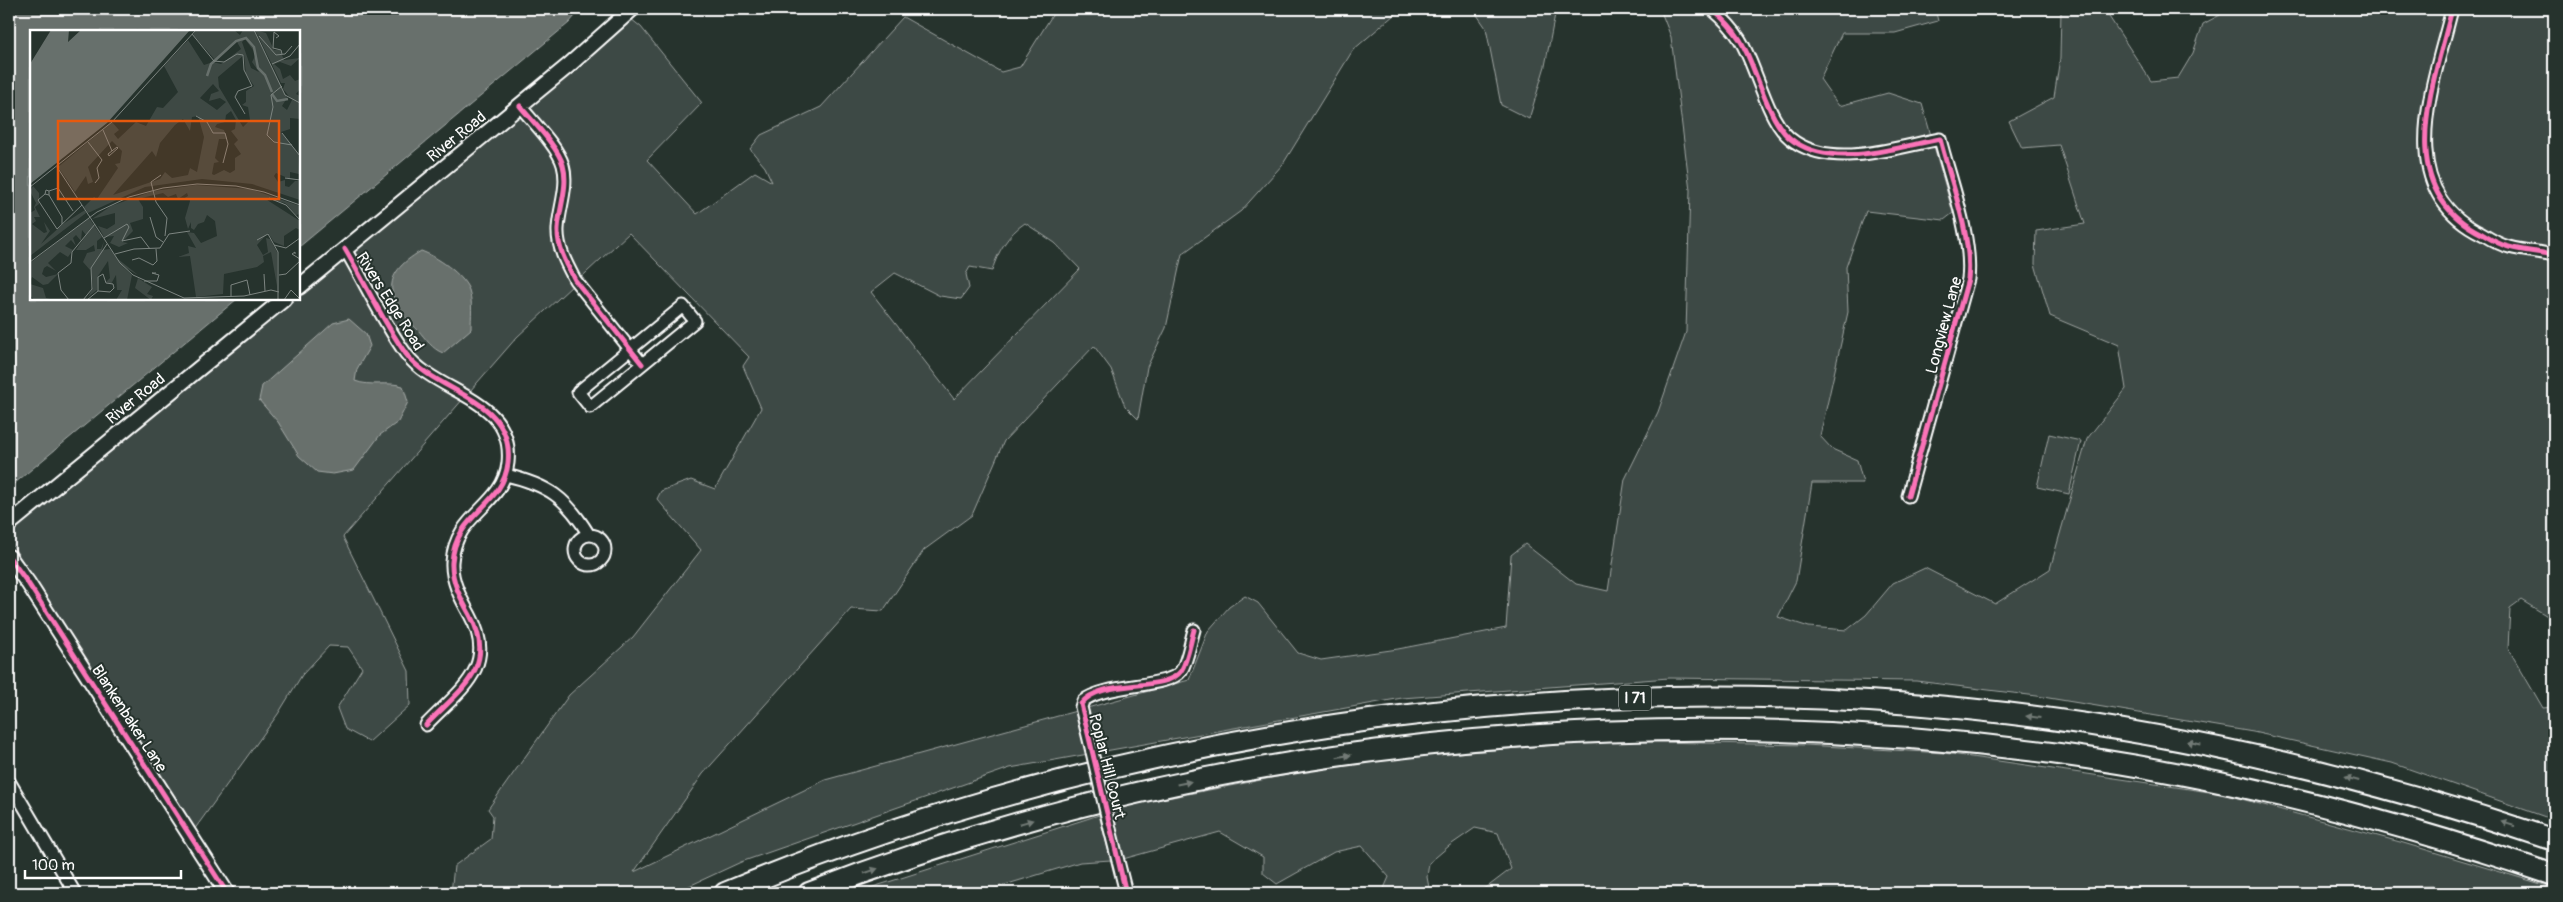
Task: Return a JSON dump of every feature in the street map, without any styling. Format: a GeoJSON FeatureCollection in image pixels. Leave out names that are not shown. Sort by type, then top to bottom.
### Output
{"type":"FeatureCollection","features":[{"type":"Feature","properties":{"kind":"highway","name":"I 71"},"geometry":{"type":"LineString","coordinates":[[725,893],[848,846],[939,816],[1034,788],[1208,747],[1327,727],[1426,714],[1593,700],[1659,697],[1798,697],[1897,703],[1970,709],[2088,724],[2165,737],[2308,767],[2469,812],[2554,840]]}},
{"type":"Feature","properties":{"kind":"highway","name":"I 71"},"geometry":{"type":"LineString","coordinates":[[809,893],[904,859],[1055,814],[1167,787],[1260,768],[1380,750],[1500,737],[1609,731],[1694,729],[1802,731],[1918,738],[2110,762],[2224,783],[2326,806],[2391,823],[2554,875]]}},
{"type":"Feature","properties":{"kind":"street","name":"River Road"},"geometry":{"type":"LineString","coordinates":[[300,286],[520,106],[632,9]]}},
{"type":"Feature","properties":{"kind":"street","name":"Longview Lane"},"geometry":{"type":"LineString","coordinates":[[1712,9],[1743,41],[1762,91],[1776,120],[1794,142],[1820,152],[1852,154],[1940,139],[1966,238],[1970,265],[1968,279],[1925,440],[1908,496]]}},
{"type":"Feature","properties":{"kind":"street"},"geometry":{"type":"LineString","coordinates":[[2452,9],[2424,132],[2426,169],[2443,203],[2465,226],[2507,247],[2554,255]]}},
{"type":"Feature","properties":{"kind":"street"},"geometry":{"type":"LineString","coordinates":[[520,106],[563,163],[564,190],[558,231],[567,265],[575,280],[642,364]]}},
{"type":"Feature","properties":{"kind":"street","name":"Rivers Edge Road"},"geometry":{"type":"LineString","coordinates":[[345,249],[406,354],[421,369],[482,405],[492,415],[506,439],[508,450],[506,474],[498,493],[465,525],[454,549],[453,576],[456,589],[476,629],[480,645],[479,664],[468,685],[426,725]]}},
{"type":"Feature","properties":{"kind":"street","name":"River Road"},"geometry":{"type":"LineString","coordinates":[[9,524],[283,300]]}},
{"type":"Feature","properties":{"kind":"street"},"geometry":{"type":"LineString","coordinates":[[683,306],[695,321],[642,364],[590,407],[578,392],[683,306]]}},
{"type":"Feature","properties":{"kind":"street"},"geometry":{"type":"LineString","coordinates":[[506,474],[532,481],[559,496],[571,508],[589,535]]}},
{"type":"Feature","properties":{"kind":"street","name":"Blankenbaker Lane"},"geometry":{"type":"LineString","coordinates":[[9,558],[38,599],[227,893]]}},
{"type":"Feature","properties":{"kind":"street","name":"Poplar Hill Court"},"geometry":{"type":"LineString","coordinates":[[1126,893],[1081,707],[1083,701],[1102,691],[1173,678],[1183,667],[1194,630]]}},
{"type":"Feature","properties":{"kind":"street"},"geometry":{"type":"LineString","coordinates":[[9,781],[75,893]]}},
{"type":"Feature","properties":{"kind":"shaded area"},"geometry":{"type":"Polygon","coordinates":[[[9,9],[581,9],[569,23],[300,246],[300,30],[30,30],[30,300],[236,300],[9,488],[9,9]]]}},
{"type":"Feature","properties":{"kind":"shaded area"},"geometry":{"type":"Polygon","coordinates":[[[1056,9],[1401,9],[1353,50],[1283,164],[1241,211],[1182,254],[1166,328],[1147,367],[1138,419],[1125,406],[1111,369],[1094,346],[1004,441],[972,515],[924,550],[883,611],[851,609],[703,774],[634,872],[825,780],[1189,680],[1208,631],[1229,607],[1245,596],[1258,603],[1298,653],[1321,660],[1398,649],[1506,628],[1511,555],[1525,544],[1576,584],[1608,591],[1625,479],[1658,412],[1686,332],[1690,190],[1671,37],[1660,9],[1935,9],[1938,21],[1895,33],[1842,33],[1820,79],[1839,106],[1888,93],[1922,104],[1953,213],[1944,220],[1866,211],[1846,267],[1848,312],[1820,436],[1832,449],[1857,460],[1863,483],[1812,483],[1796,581],[1778,617],[1809,627],[1847,630],[1866,615],[1893,583],[1925,568],[1995,604],[2050,569],[2087,439],[2126,389],[2119,345],[2050,316],[2035,264],[2036,231],[2085,224],[2059,145],[2022,148],[2009,121],[2054,97],[2060,58],[2061,9],[2104,9],[2151,81],[2178,78],[2193,53],[2203,24],[2220,15],[2223,9],[2554,9],[2554,620],[2521,600],[2510,608],[2508,648],[2543,708],[2554,707],[2554,820],[2392,763],[2253,732],[2037,696],[1916,681],[1669,678],[1402,698],[1010,768],[741,862],[674,893],[451,893],[454,866],[491,839],[493,816],[488,809],[569,695],[633,637],[701,550],[657,499],[661,491],[691,480],[715,489],[761,408],[743,366],[749,357],[629,233],[517,337],[343,537],[409,671],[410,705],[369,742],[345,729],[337,708],[362,668],[348,647],[329,646],[302,675],[278,714],[194,830],[9,540],[9,531],[294,300],[300,300],[300,295],[484,145],[570,72],[626,21],[631,19],[641,27],[702,103],[647,160],[697,214],[755,172],[772,182],[765,167],[750,149],[761,135],[821,107],[903,17],[1001,72],[1020,67],[1056,9]],[[1025,223],[1004,244],[992,271],[970,267],[966,274],[969,288],[961,299],[940,296],[895,273],[871,292],[954,399],[1080,269],[1055,243],[1025,223]]]}},
{"type":"Feature","properties":{"kind":"shaded area"},"geometry":{"type":"Polygon","coordinates":[[[1473,9],[1556,9],[1545,66],[1529,119],[1501,105],[1486,28],[1473,9]]]}},
{"type":"Feature","properties":{"kind":"shaded area"},"geometry":{"type":"Polygon","coordinates":[[[421,251],[441,261],[455,272],[469,290],[471,329],[443,353],[432,346],[399,309],[392,289],[393,279],[398,270],[407,260],[421,251]]]}},
{"type":"Feature","properties":{"kind":"shaded area"},"geometry":{"type":"Polygon","coordinates":[[[349,319],[366,334],[370,346],[357,369],[355,381],[367,384],[403,386],[408,402],[398,422],[380,435],[354,470],[333,474],[317,472],[299,456],[278,422],[259,400],[262,386],[333,323],[349,319]]]}},
{"type":"Feature","properties":{"kind":"shaded area"},"geometry":{"type":"Polygon","coordinates":[[[2049,434],[2081,441],[2069,494],[2037,487],[2049,434]]]}},
{"type":"Feature","properties":{"kind":"shaded area"},"geometry":{"type":"Polygon","coordinates":[[[1603,741],[1805,745],[1944,753],[2223,794],[2400,842],[2551,887],[2554,888],[2554,893],[2466,893],[2433,886],[2392,887],[2391,893],[1471,893],[1486,888],[1511,869],[1498,833],[1475,828],[1429,863],[1427,877],[1430,893],[1382,893],[1389,877],[1362,846],[1334,852],[1277,884],[1263,873],[1263,857],[1220,832],[1123,859],[1110,809],[1360,761],[1603,741]]]}},
{"type":"Feature","properties":{"kind":"shaded area"},"geometry":{"type":"Polygon","coordinates":[[[1099,815],[1111,860],[1080,862],[978,893],[854,893],[1099,815]]]}},
{"type":"Feature","properties":{"kind":"cycle path"},"geometry":{"type":"LineString","coordinates":[[1712,9],[1738,36],[1774,118],[1789,138],[1795,142],[1811,150],[1847,155],[1886,151],[1940,139],[1964,228],[1969,263],[1968,279],[1908,496]]}},
{"type":"Feature","properties":{"kind":"cycle path"},"geometry":{"type":"LineString","coordinates":[[2452,9],[2429,101],[2426,133],[2427,163],[2436,190],[2454,214],[2492,240],[2520,250],[2554,255]]}},
{"type":"Feature","properties":{"kind":"cycle path"},"geometry":{"type":"LineString","coordinates":[[520,106],[556,150],[563,165],[565,181],[558,236],[566,262],[575,280],[642,364]]}},
{"type":"Feature","properties":{"kind":"cycle path"},"geometry":{"type":"LineString","coordinates":[[345,249],[382,316],[406,354],[420,368],[487,410],[499,424],[507,441],[508,463],[504,478],[498,490],[461,532],[455,545],[452,562],[457,590],[478,634],[480,650],[477,664],[471,677],[462,689],[426,725]]}},
{"type":"Feature","properties":{"kind":"cycle path"},"geometry":{"type":"LineString","coordinates":[[9,557],[28,583],[227,893]]}},
{"type":"Feature","properties":{"kind":"cycle path"},"geometry":{"type":"LineString","coordinates":[[1126,893],[1081,704],[1090,696],[1117,687],[1162,682],[1173,678],[1183,667],[1194,630]]}}]}
